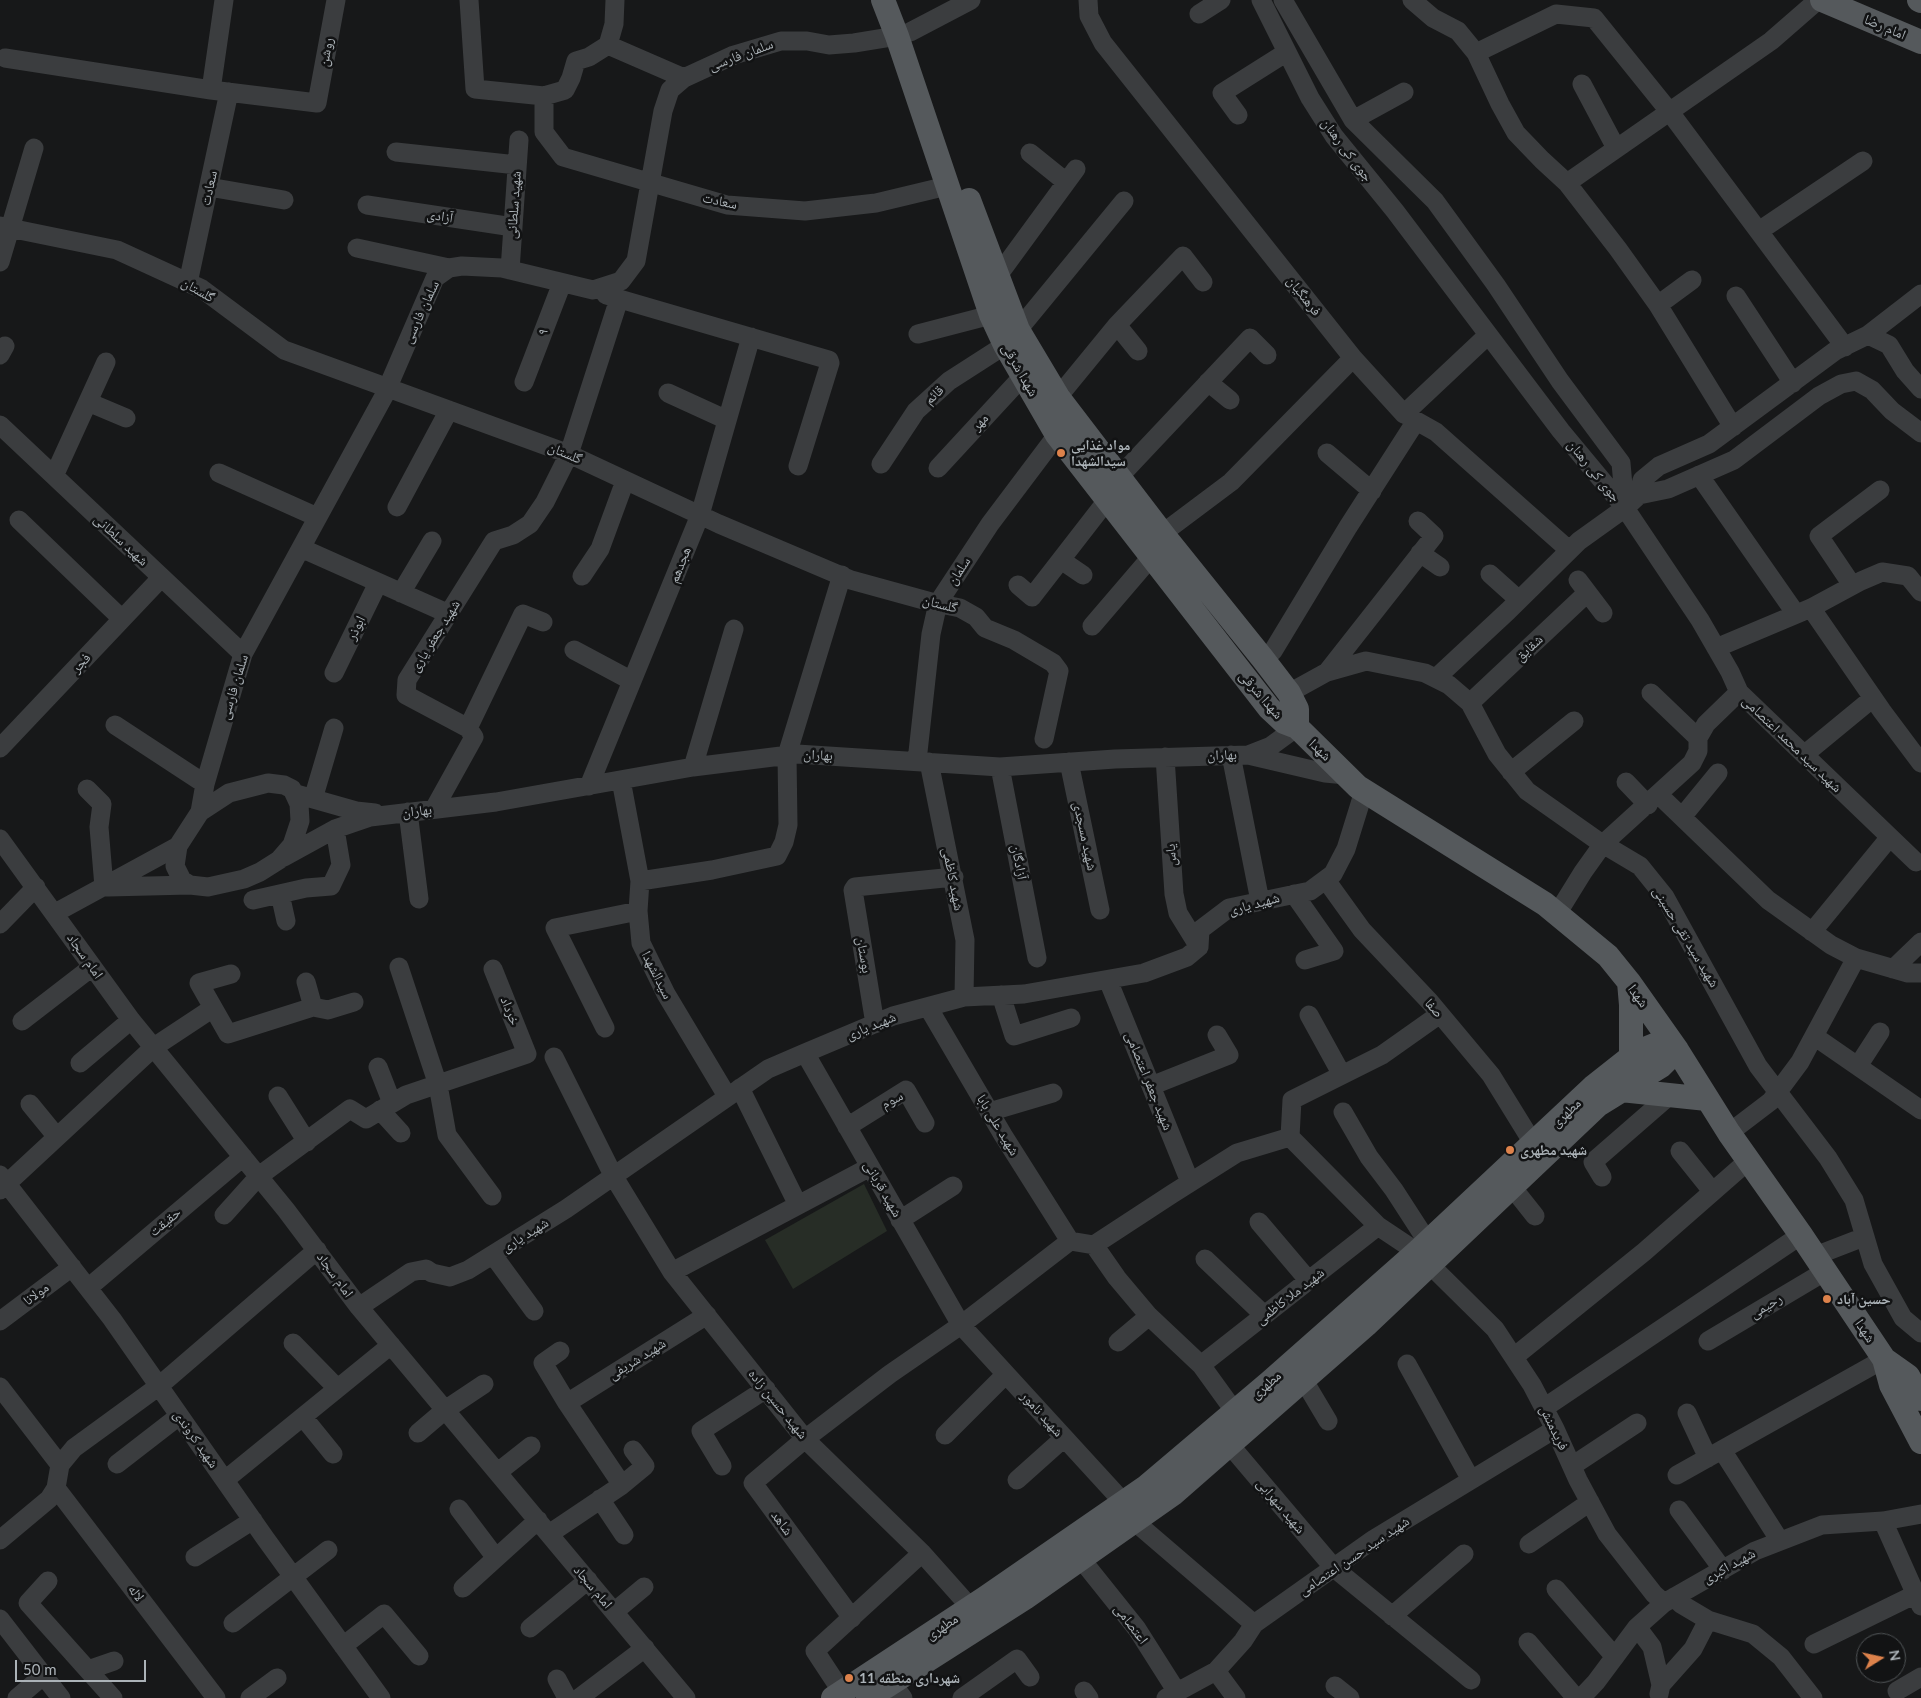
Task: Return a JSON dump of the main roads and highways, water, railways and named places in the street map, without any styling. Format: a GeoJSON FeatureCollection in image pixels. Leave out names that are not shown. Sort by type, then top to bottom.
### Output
{"type":"FeatureCollection","features":[{"type":"Feature","properties":{"kind":"main road","name":"شهدا شرقی"},"geometry":{"type":"LineString","coordinates":[[883,0],[903,34],[997,278],[1012,337],[1023,376],[1057,434],[1269,708],[1284,722],[1297,727],[1297,709],[1289,693],[1263,658],[1163,534],[1012,337],[991,316],[947,186],[903,34],[898,0]]}},
{"type":"Feature","properties":{"kind":"main road","name":"امام رضا"},"geometry":{"type":"LineString","coordinates":[[1822,0],[1921,42]]}},
{"type":"Feature","properties":{"kind":"main road","name":"شهدا"},"geometry":{"type":"LineString","coordinates":[[1297,727],[1346,776],[1364,791],[1544,904],[1608,956],[1674,1046],[1729,1133],[1801,1235],[1884,1359],[1891,1386],[1921,1442]]}},
{"type":"Feature","properties":{"kind":"main road"},"geometry":{"type":"LineString","coordinates":[[1628,982],[1631,1005],[1630,1057]]}},
{"type":"Feature","properties":{"kind":"main road","name":"مطهری"},"geometry":{"type":"LineString","coordinates":[[838,1695],[971,1608],[1129,1512],[1173,1494],[1366,1325],[1424,1252],[1533,1143],[1593,1088],[1630,1057],[1647,1048],[1660,1043],[1674,1046],[1661,1066],[1598,1105],[1512,1187],[1424,1252],[1146,1487],[1129,1512],[1081,1559],[897,1690],[868,1698]]}},
{"type":"Feature","properties":{"kind":"main road"},"geometry":{"type":"LineString","coordinates":[[1621,1090],[1707,1099]]}},
{"type":"Feature","properties":{"kind":"main road","name":"شهدا"},"geometry":{"type":"LineString","coordinates":[[1884,1359],[1908,1376],[1921,1399]]}},
{"type":"Feature","properties":{"kind":"place","name":"مواد غذایی سیدالشهدا"},"geometry":{"type":"Point","coordinates":[1061,453]}},
{"type":"Feature","properties":{"kind":"place","name":"شهید مطهری"},"geometry":{"type":"Point","coordinates":[1510,1150]}},
{"type":"Feature","properties":{"kind":"place","name":"حسین آباد"},"geometry":{"type":"Point","coordinates":[1827,1299]}},
{"type":"Feature","properties":{"kind":"place","name":"شهرداری منطقه 11"},"geometry":{"type":"Point","coordinates":[849,1678]}}]}
